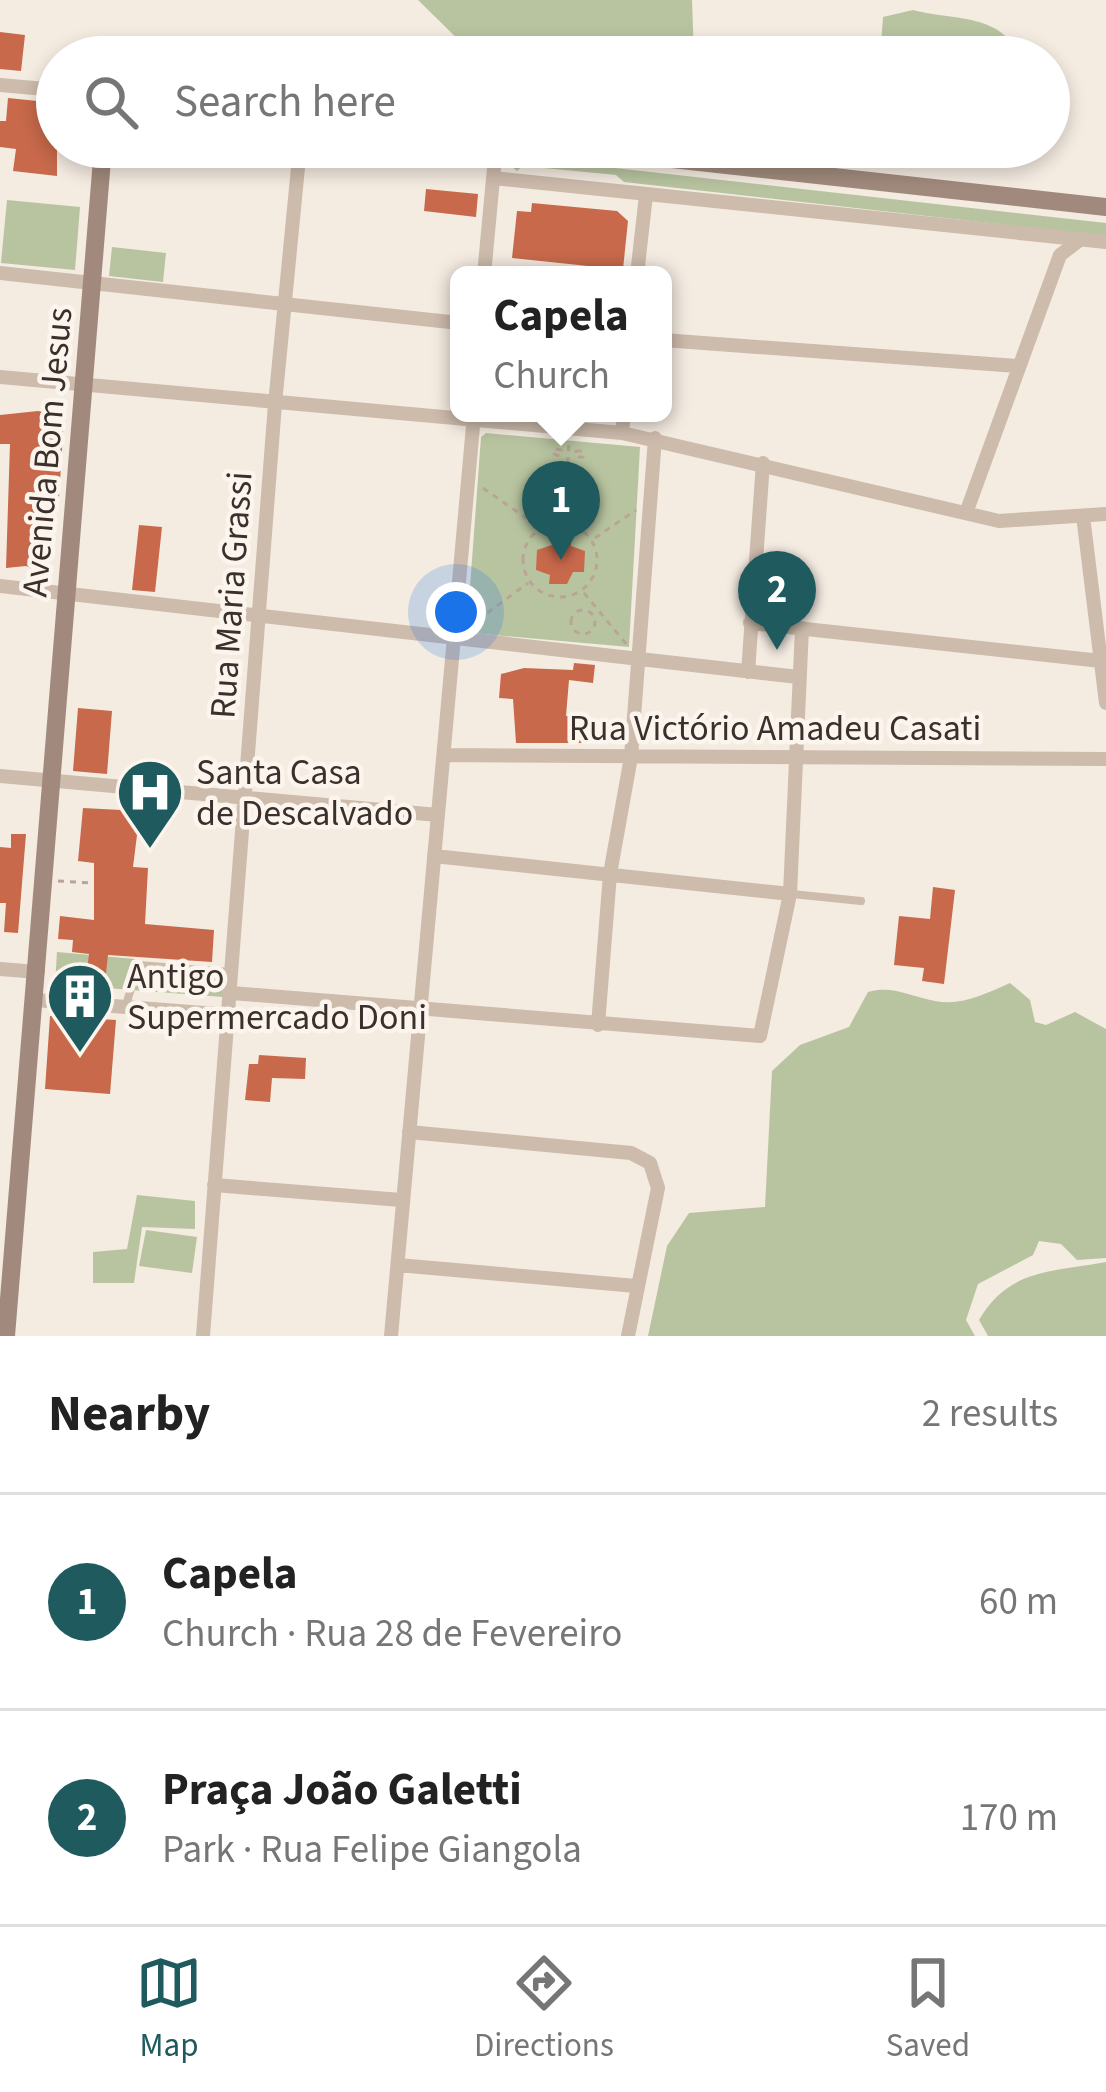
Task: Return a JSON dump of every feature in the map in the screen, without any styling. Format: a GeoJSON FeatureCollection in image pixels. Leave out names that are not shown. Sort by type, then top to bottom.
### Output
{"type":"FeatureCollection","features":[{"type":"Feature","properties":{"kind":"street"},"geometry":{"type":"LineString","coordinates":[[0,85],[36,88]]}},
{"type":"Feature","properties":{"kind":"street","name":"Avenida Bom Jesus"},"geometry":{"type":"LineString","coordinates":[[6,1336],[102,168]]}},
{"type":"Feature","properties":{"kind":"street","name":"Rua Maria Grassi"},"geometry":{"type":"LineString","coordinates":[[202,1336],[298,168]]}},
{"type":"Feature","properties":{"kind":"street"},"geometry":{"type":"LineString","coordinates":[[485,266],[494,168]]}},
{"type":"Feature","properties":{"kind":"street"},"geometry":{"type":"LineString","coordinates":[[753,168],[1106,207]]}},
{"type":"Feature","properties":{"kind":"street"},"geometry":{"type":"LineString","coordinates":[[493,178],[1106,242]]}},
{"type":"Feature","properties":{"kind":"street"},"geometry":{"type":"LineString","coordinates":[[639,266],[646,195]]}},
{"type":"Feature","properties":{"kind":"street"},"geometry":{"type":"LineString","coordinates":[[966,513],[1060,255],[1081,239]]}},
{"type":"Feature","properties":{"kind":"street"},"geometry":{"type":"LineString","coordinates":[[0,273],[450,322]]}},
{"type":"Feature","properties":{"kind":"street"},"geometry":{"type":"LineString","coordinates":[[672,341],[1017,366]]}},
{"type":"Feature","properties":{"kind":"street"},"geometry":{"type":"LineString","coordinates":[[0,377],[450,415]]}},
{"type":"Feature","properties":{"kind":"street"},"geometry":{"type":"LineString","coordinates":[[391,1336],[419,1007],[460,633],[474,422]]}},
{"type":"Feature","properties":{"kind":"street"},"geometry":{"type":"LineString","coordinates":[[520,422],[656,438],[999,521],[1106,514]]}},
{"type":"Feature","properties":{"kind":"street"},"geometry":{"type":"LineString","coordinates":[[622,433],[623,422]]}},
{"type":"Feature","properties":{"kind":"street"},"geometry":{"type":"LineString","coordinates":[[598,1025],[610,874],[631,757],[633,653],[656,438]]}},
{"type":"Feature","properties":{"kind":"street"},"geometry":{"type":"LineString","coordinates":[[748,672],[763,463]]}},
{"type":"Feature","properties":{"kind":"street"},"geometry":{"type":"LineString","coordinates":[[1083,516],[1106,703]]}},
{"type":"Feature","properties":{"kind":"street"},"geometry":{"type":"LineString","coordinates":[[0,586],[258,617],[460,633],[798,677]]}},
{"type":"Feature","properties":{"kind":"street"},"geometry":{"type":"LineString","coordinates":[[750,623],[1102,662]]}},
{"type":"Feature","properties":{"kind":"street"},"geometry":{"type":"LineString","coordinates":[[232,993],[760,1036],[790,894],[802,628]]}},
{"type":"Feature","properties":{"kind":"street","name":"Rua Victório Amadeu Casati"},"geometry":{"type":"LineString","coordinates":[[444,754],[1106,759]]}},
{"type":"Feature","properties":{"kind":"street"},"geometry":{"type":"LineString","coordinates":[[0,776],[438,815]]}},
{"type":"Feature","properties":{"kind":"street"},"geometry":{"type":"LineString","coordinates":[[434,856],[790,894]]}},
{"type":"Feature","properties":{"kind":"street"},"geometry":{"type":"LineString","coordinates":[[0,969],[38,973]]}},
{"type":"Feature","properties":{"kind":"street"},"geometry":{"type":"LineString","coordinates":[[35,1000],[230,1015]]}},
{"type":"Feature","properties":{"kind":"street"},"geometry":{"type":"LineString","coordinates":[[409,1132],[631,1153],[650,1163],[658,1188],[628,1336]]}},
{"type":"Feature","properties":{"kind":"street"},"geometry":{"type":"LineString","coordinates":[[0,1164],[21,1166]]}},
{"type":"Feature","properties":{"kind":"street"},"geometry":{"type":"LineString","coordinates":[[214,1185],[401,1200]]}},
{"type":"Feature","properties":{"kind":"street"},"geometry":{"type":"LineString","coordinates":[[398,1264],[636,1286]]}},
{"type":"Feature","properties":{"kind":"lane"},"geometry":{"type":"LineString","coordinates":[[790,894],[861,901]]}},
{"type":"Feature","properties":{"kind":"lane"},"geometry":{"type":"LineString","coordinates":[[126,1006],[137,965],[233,973]]}},
{"type":"Feature","properties":{"kind":"path"},"geometry":{"type":"LineString","coordinates":[[564,523],[569,441]]}},
{"type":"Feature","properties":{"kind":"path"},"geometry":{"type":"LineString","coordinates":[[477,484],[541,528]]}},
{"type":"Feature","properties":{"kind":"path"},"geometry":{"type":"LineString","coordinates":[[592,540],[638,508]]}},
{"type":"Feature","properties":{"kind":"path"},"geometry":{"type":"LineString","coordinates":[[564,523],[592,540],[598,561],[581,590],[560,597],[530,581],[525,546],[541,528],[564,523]]}},
{"type":"Feature","properties":{"kind":"path"},"geometry":{"type":"LineString","coordinates":[[460,633],[530,581]]}},
{"type":"Feature","properties":{"kind":"path"},"geometry":{"type":"LineString","coordinates":[[581,590],[633,653]]}},
{"type":"Feature","properties":{"kind":"path"},"geometry":{"type":"LineString","coordinates":[[592,630],[581,634],[572,627],[572,616],[593,604]]}},
{"type":"Feature","properties":{"kind":"path"},"geometry":{"type":"LineString","coordinates":[[586,610],[594,618],[592,630],[603,646]]}},
{"type":"Feature","properties":{"kind":"path"},"geometry":{"type":"LineString","coordinates":[[44,880],[92,884]]}},
{"type":"Feature","properties":{"kind":"green space"},"geometry":{"type":"Polygon","coordinates":[[[418,0],[692,0],[693,36],[455,36],[418,0]]]}},
{"type":"Feature","properties":{"kind":"green space"},"geometry":{"type":"Polygon","coordinates":[[[913,10],[974,21],[1005,36],[882,36],[883,17],[913,10]]]}},
{"type":"Feature","properties":{"kind":"green space"},"geometry":{"type":"Polygon","coordinates":[[[544,168],[615,168],[1106,223],[1106,236],[624,182],[616,175],[544,168]]]}},
{"type":"Feature","properties":{"kind":"green space"},"geometry":{"type":"Polygon","coordinates":[[[7,200],[80,207],[75,270],[1,263],[7,200]]]}},
{"type":"Feature","properties":{"kind":"green space"},"geometry":{"type":"Polygon","coordinates":[[[112,247],[166,253],[163,282],[109,276],[112,247]]]}},
{"type":"Feature","properties":{"kind":"green space"},"geometry":{"type":"Polygon","coordinates":[[[486,433],[640,447],[629,647],[472,633],[467,628],[481,437],[486,433]]]}},
{"type":"Feature","properties":{"kind":"green space"},"geometry":{"type":"Polygon","coordinates":[[[57,952],[135,959],[134,971],[224,979],[223,997],[55,984],[57,952]]]}},
{"type":"Feature","properties":{"kind":"green space"},"geometry":{"type":"Polygon","coordinates":[[[1010,983],[1030,1000],[1035,1022],[1046,1025],[1075,1012],[1106,1029],[1106,1258],[1077,1260],[1061,1244],[1039,1241],[1033,1255],[978,1284],[966,1320],[975,1336],[648,1336],[667,1246],[689,1213],[765,1207],[772,1071],[800,1045],[849,1027],[868,992],[894,991],[955,1002],[1010,983]]]}},
{"type":"Feature","properties":{"kind":"green space"},"geometry":{"type":"Polygon","coordinates":[[[137,1195],[195,1201],[195,1229],[142,1227],[134,1283],[93,1283],[93,1252],[127,1249],[137,1195]]]}},
{"type":"Feature","properties":{"kind":"green space"},"geometry":{"type":"Polygon","coordinates":[[[146,1230],[197,1237],[192,1273],[139,1266],[146,1230]]]}},
{"type":"Feature","properties":{"kind":"green space"},"geometry":{"type":"Polygon","coordinates":[[[1106,1262],[1106,1336],[988,1336],[979,1320],[1018,1281],[1106,1262]]]}},
{"type":"Feature","properties":{"kind":"building"},"geometry":{"type":"Polygon","coordinates":[[[0,32],[25,35],[21,71],[0,69],[0,32]]]}},
{"type":"Feature","properties":{"kind":"building"},"geometry":{"type":"Polygon","coordinates":[[[8,98],[36,101],[36,168],[57,168],[57,176],[13,171],[16,149],[0,147],[0,121],[6,121],[8,98]]]}},
{"type":"Feature","properties":{"kind":"building"},"geometry":{"type":"Polygon","coordinates":[[[426,189],[478,194],[476,217],[424,211],[426,189]]]}},
{"type":"Feature","properties":{"kind":"building"},"geometry":{"type":"Polygon","coordinates":[[[532,203],[617,211],[628,221],[623,266],[512,258],[517,211],[531,212],[532,203]]]}},
{"type":"Feature","properties":{"kind":"building"},"geometry":{"type":"Polygon","coordinates":[[[38,411],[64,416],[59,497],[46,493],[45,516],[53,517],[46,574],[26,566],[6,568],[10,444],[0,444],[0,415],[38,411]]]}},
{"type":"Feature","properties":{"kind":"building"},"geometry":{"type":"Polygon","coordinates":[[[139,525],[162,527],[155,592],[132,590],[139,525]]]}},
{"type":"Feature","properties":{"kind":"building"},"geometry":{"type":"Polygon","coordinates":[[[553,534],[571,534],[571,546],[585,551],[584,572],[573,572],[567,584],[549,584],[550,575],[536,570],[537,550],[552,545],[553,534]]]}},
{"type":"Feature","properties":{"kind":"building"},"geometry":{"type":"Polygon","coordinates":[[[574,663],[595,665],[593,683],[569,680],[566,716],[585,716],[585,743],[516,743],[513,699],[499,698],[501,674],[524,668],[573,670],[574,663]]]}},
{"type":"Feature","properties":{"kind":"building"},"geometry":{"type":"Polygon","coordinates":[[[78,708],[112,711],[107,774],[73,771],[78,708]]]}},
{"type":"Feature","properties":{"kind":"building"},"geometry":{"type":"Polygon","coordinates":[[[83,808],[140,811],[133,867],[148,868],[145,924],[214,930],[212,962],[108,955],[106,973],[87,971],[89,954],[72,952],[73,940],[58,939],[60,916],[94,920],[94,863],[78,861],[83,808]]]}},
{"type":"Feature","properties":{"kind":"building"},"geometry":{"type":"Polygon","coordinates":[[[11,834],[26,834],[18,933],[4,932],[6,903],[0,903],[0,847],[11,848],[11,834]]]}},
{"type":"Feature","properties":{"kind":"building"},"geometry":{"type":"Polygon","coordinates":[[[933,887],[955,890],[944,984],[922,981],[924,968],[894,965],[899,916],[930,919],[933,887]]]}},
{"type":"Feature","properties":{"kind":"building","name":"Antigo Supermercado Doni"},"geometry":{"type":"Polygon","coordinates":[[[50,1016],[116,1020],[110,1094],[45,1089],[50,1016]]]}},
{"type":"Feature","properties":{"kind":"building"},"geometry":{"type":"Polygon","coordinates":[[[259,1055],[306,1058],[305,1079],[272,1078],[270,1102],[245,1100],[249,1064],[258,1064],[259,1055]]]}},
{"type":"Feature","properties":{"kind":"place","name":"Capela"},"geometry":{"type":"Point","coordinates":[561,560]}},
{"type":"Feature","properties":{"kind":"place","name":"Praça João Galetti"},"geometry":{"type":"Point","coordinates":[777,650]}},
{"type":"Feature","properties":{"kind":"place","name":"Santa Casa de Descalvado"},"geometry":{"type":"Point","coordinates":[150,851]}},
{"type":"Feature","properties":{"kind":"place","name":"Antigo Supermercado Doni"},"geometry":{"type":"Point","coordinates":[80,1055]}}]}
